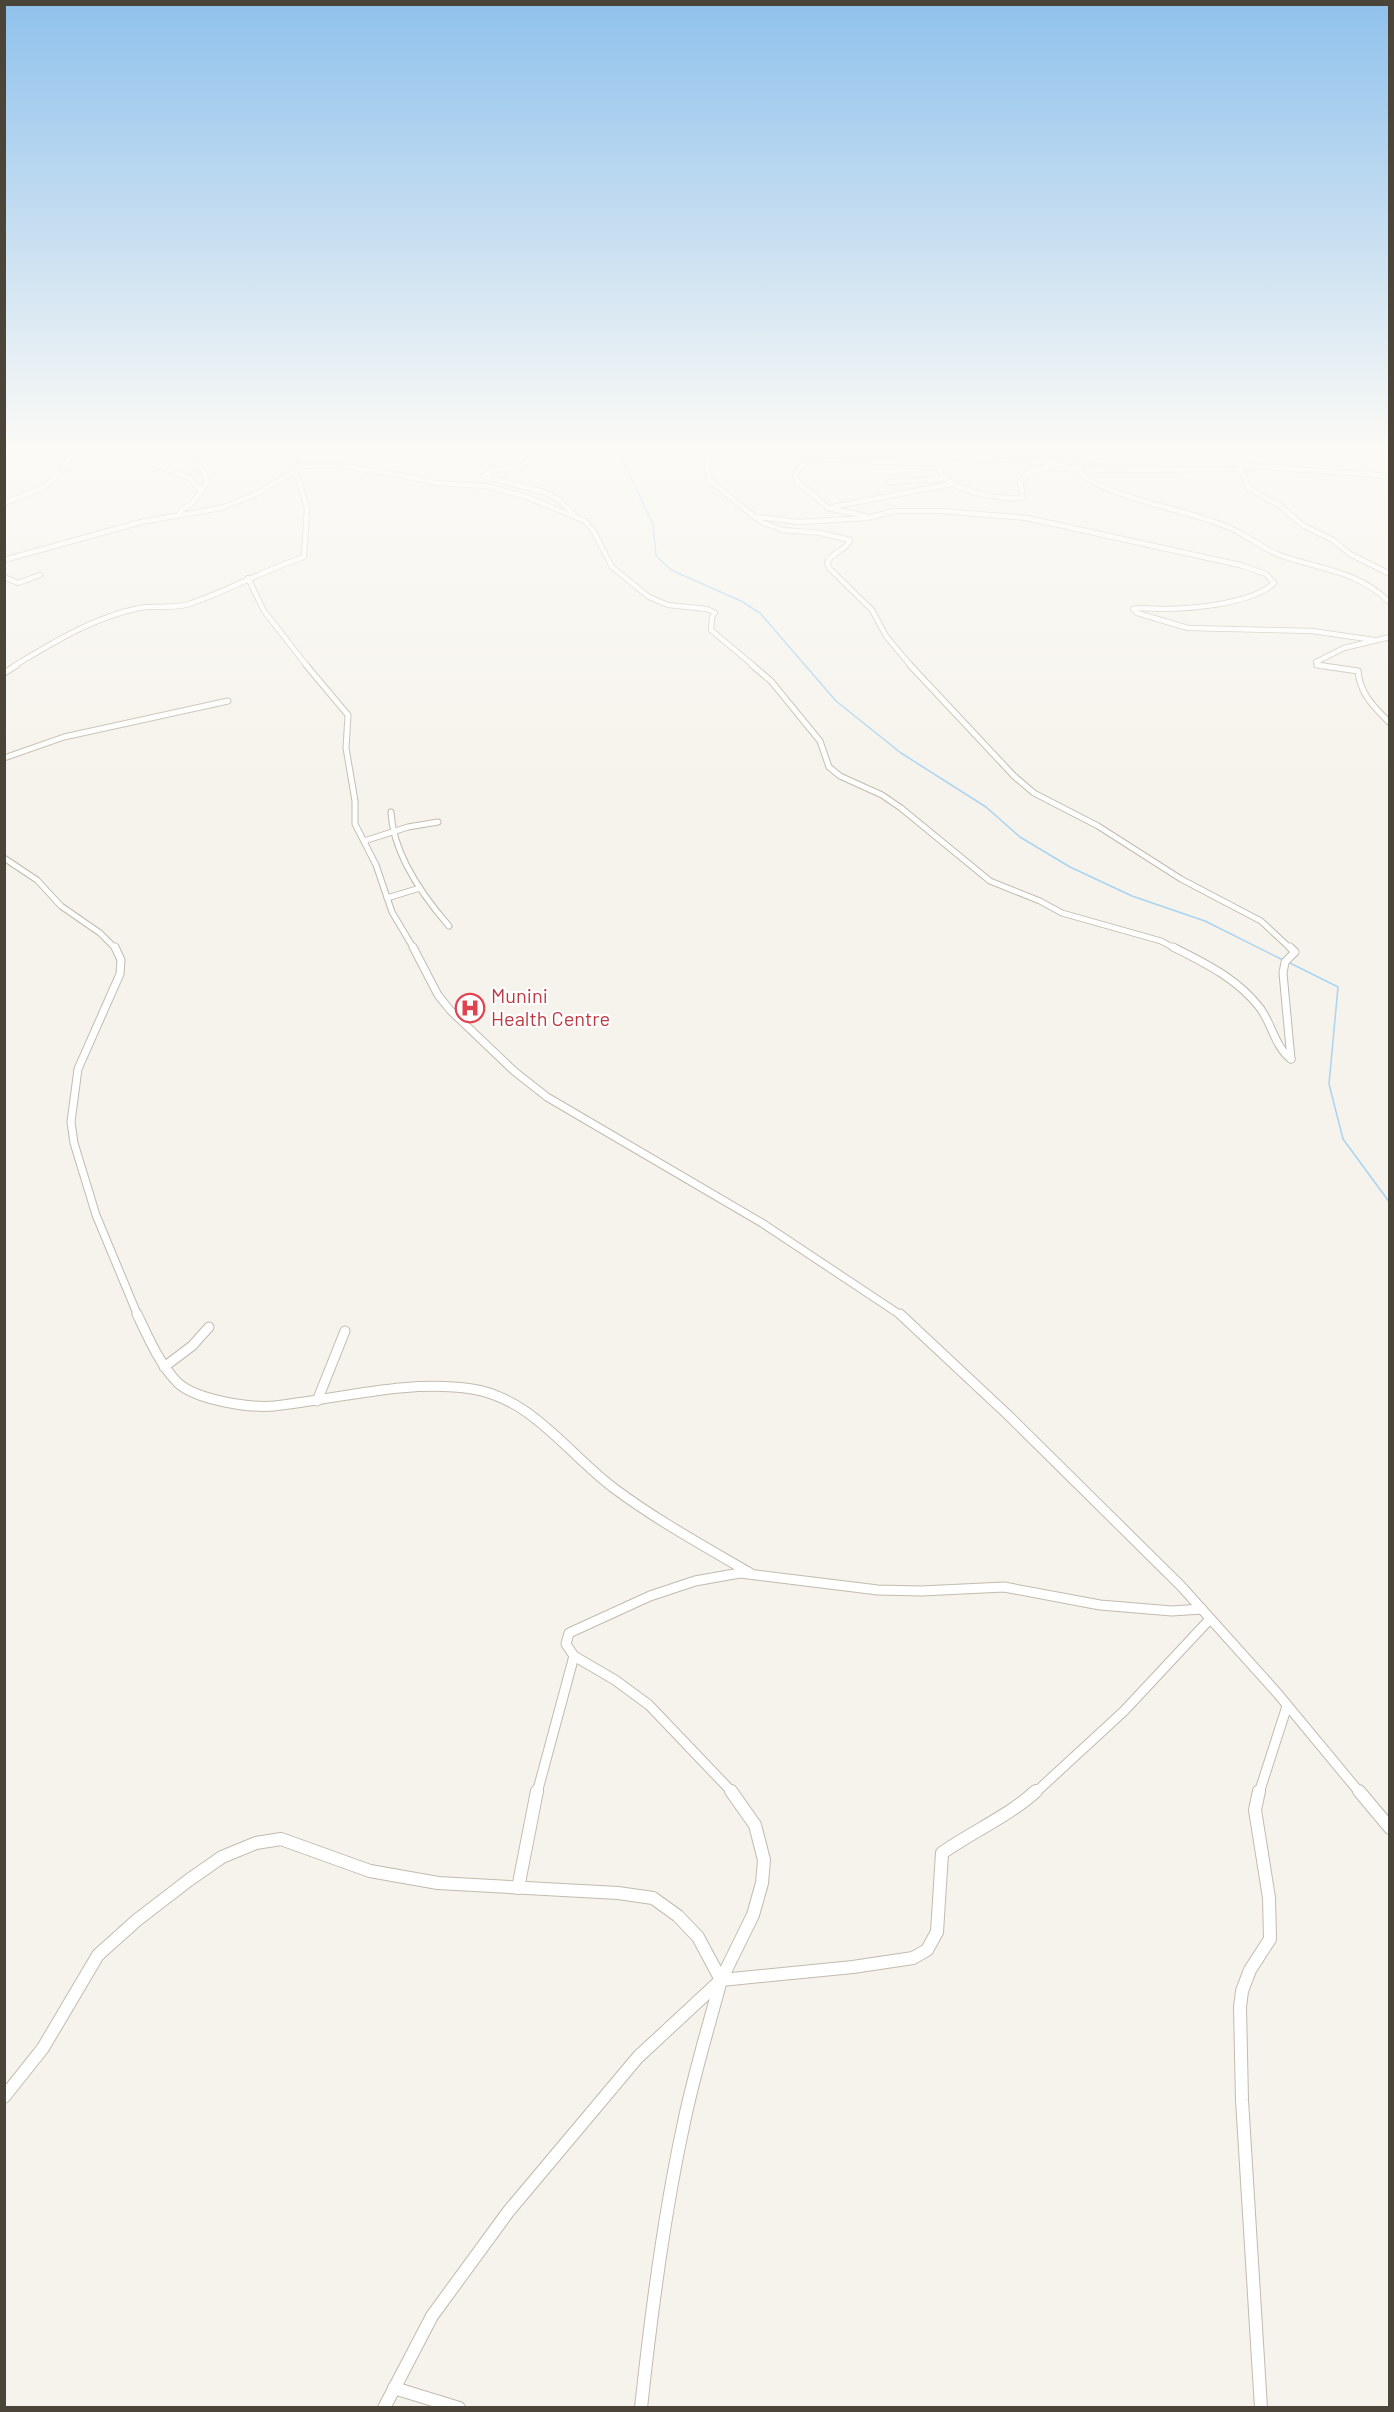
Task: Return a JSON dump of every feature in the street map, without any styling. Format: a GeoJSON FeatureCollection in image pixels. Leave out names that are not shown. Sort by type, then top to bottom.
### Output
{"type":"FeatureCollection","features":[{"type":"Feature","properties":{"kind":"street"},"geometry":{"type":"LineString","coordinates":[[4,674],[61,637],[96,621],[140,608],[187,605],[291,562]]}},
{"type":"Feature","properties":{"kind":"street"},"geometry":{"type":"LineString","coordinates":[[608,562],[617,572],[649,597],[668,605],[707,609],[715,613],[712,617],[711,630],[771,681],[820,741],[829,767],[840,776],[882,795],[901,808],[990,881],[1040,901],[1062,913],[1161,941],[1220,971],[1261,1009],[1284,1054],[1291,1059],[1283,972],[1285,962],[1295,952],[1261,921],[1181,879],[1098,826],[1034,793],[1014,776],[905,660],[894,643],[886,636],[870,607],[830,568],[828,562]]}},
{"type":"Feature","properties":{"kind":"street"},"geometry":{"type":"LineString","coordinates":[[1224,562],[1266,574],[1274,586],[1264,593],[1237,599],[1164,609],[1136,608],[1133,610],[1188,628],[1312,631],[1374,640]]}},
{"type":"Feature","properties":{"kind":"street"},"geometry":{"type":"LineString","coordinates":[[1303,562],[1364,582],[1379,590],[1389,603]]}},
{"type":"Feature","properties":{"kind":"street"},"geometry":{"type":"LineString","coordinates":[[1365,562],[1389,574]]}},
{"type":"Feature","properties":{"kind":"street"},"geometry":{"type":"LineString","coordinates":[[4,577],[18,583],[40,576]]}},
{"type":"Feature","properties":{"kind":"street"},"geometry":{"type":"LineString","coordinates":[[248,578],[264,611],[348,715],[346,748],[355,801],[355,824],[392,912],[422,960],[438,995],[450,1010],[514,1071],[553,1101],[762,1223],[904,1317],[1008,1415],[1202,1609],[1389,1828]]}},
{"type":"Feature","properties":{"kind":"street"},"geometry":{"type":"LineString","coordinates":[[1389,637],[1344,648],[1316,662],[1317,665],[1327,669],[1347,667],[1358,671],[1362,692],[1377,713],[1389,723]]}},
{"type":"Feature","properties":{"kind":"street"},"geometry":{"type":"LineString","coordinates":[[4,758],[64,737],[228,701]]}},
{"type":"Feature","properties":{"kind":"street"},"geometry":{"type":"LineString","coordinates":[[391,812],[392,832],[420,888],[448,926]]}},
{"type":"Feature","properties":{"kind":"street"},"geometry":{"type":"LineString","coordinates":[[364,842],[392,832],[438,822]]}},
{"type":"Feature","properties":{"kind":"street"},"geometry":{"type":"LineString","coordinates":[[4,858],[37,880],[53,894],[61,906],[113,943],[121,956],[122,969],[118,981],[78,1068],[70,1126],[87,1185],[143,1332],[164,1367],[179,1384],[232,1403],[261,1407],[413,1389],[476,1389],[497,1396],[524,1410],[596,1473],[643,1510],[753,1575]]}},
{"type":"Feature","properties":{"kind":"street"},"geometry":{"type":"LineString","coordinates":[[387,898],[420,888]]}},
{"type":"Feature","properties":{"kind":"street"},"geometry":{"type":"LineString","coordinates":[[164,1367],[192,1346],[209,1327]]}},
{"type":"Feature","properties":{"kind":"street"},"geometry":{"type":"LineString","coordinates":[[317,1401],[338,1354],[345,1331]]}},
{"type":"Feature","properties":{"kind":"street"},"geometry":{"type":"LineString","coordinates":[[641,2408],[650,2323],[667,2211],[692,2086],[721,1980],[753,1915],[762,1883],[764,1860],[755,1825],[737,1797],[649,1705],[615,1680],[574,1656],[566,1644],[569,1633],[641,1600],[705,1579],[740,1573],[878,1590],[921,1592],[1004,1587],[1100,1605],[1172,1611],[1202,1609]]}},
{"type":"Feature","properties":{"kind":"street"},"geometry":{"type":"LineString","coordinates":[[384,2408],[432,2316],[508,2212],[638,2057],[721,1980],[853,1967],[913,1958],[927,1950],[937,1932],[942,1853],[966,1836],[1021,1806],[1124,1711],[1210,1619]]}},
{"type":"Feature","properties":{"kind":"street"},"geometry":{"type":"LineString","coordinates":[[518,1888],[539,1782],[574,1656]]}},
{"type":"Feature","properties":{"kind":"street"},"geometry":{"type":"LineString","coordinates":[[1261,2408],[1242,2100],[1240,2007],[1242,1991],[1250,1970],[1269,1939],[1269,1898],[1255,1810],[1260,1786],[1287,1706]]}},
{"type":"Feature","properties":{"kind":"street"},"geometry":{"type":"LineString","coordinates":[[4,2097],[44,2048],[98,1955],[137,1920],[222,1857],[248,1846],[281,1839],[370,1871],[438,1883],[618,1893],[653,1898],[678,1916],[698,1937],[721,1980]]}},
{"type":"Feature","properties":{"kind":"street"},"geometry":{"type":"LineString","coordinates":[[394,2388],[459,2408]]}},
{"type":"Feature","properties":{"kind":"waterway"},"geometry":{"type":"LineString","coordinates":[[662,562],[671,570],[741,601],[760,613],[836,701],[901,753],[986,807],[1020,837],[1070,867],[1132,896],[1205,921],[1283,960]]}},
{"type":"Feature","properties":{"kind":"waterway"},"geometry":{"type":"LineString","coordinates":[[1288,962],[1338,987],[1329,1084],[1343,1139],[1390,1203]]}},
{"type":"Feature","properties":{"kind":"place","name":"Munini Health Centre"},"geometry":{"type":"Point","coordinates":[470,1008]}}]}
